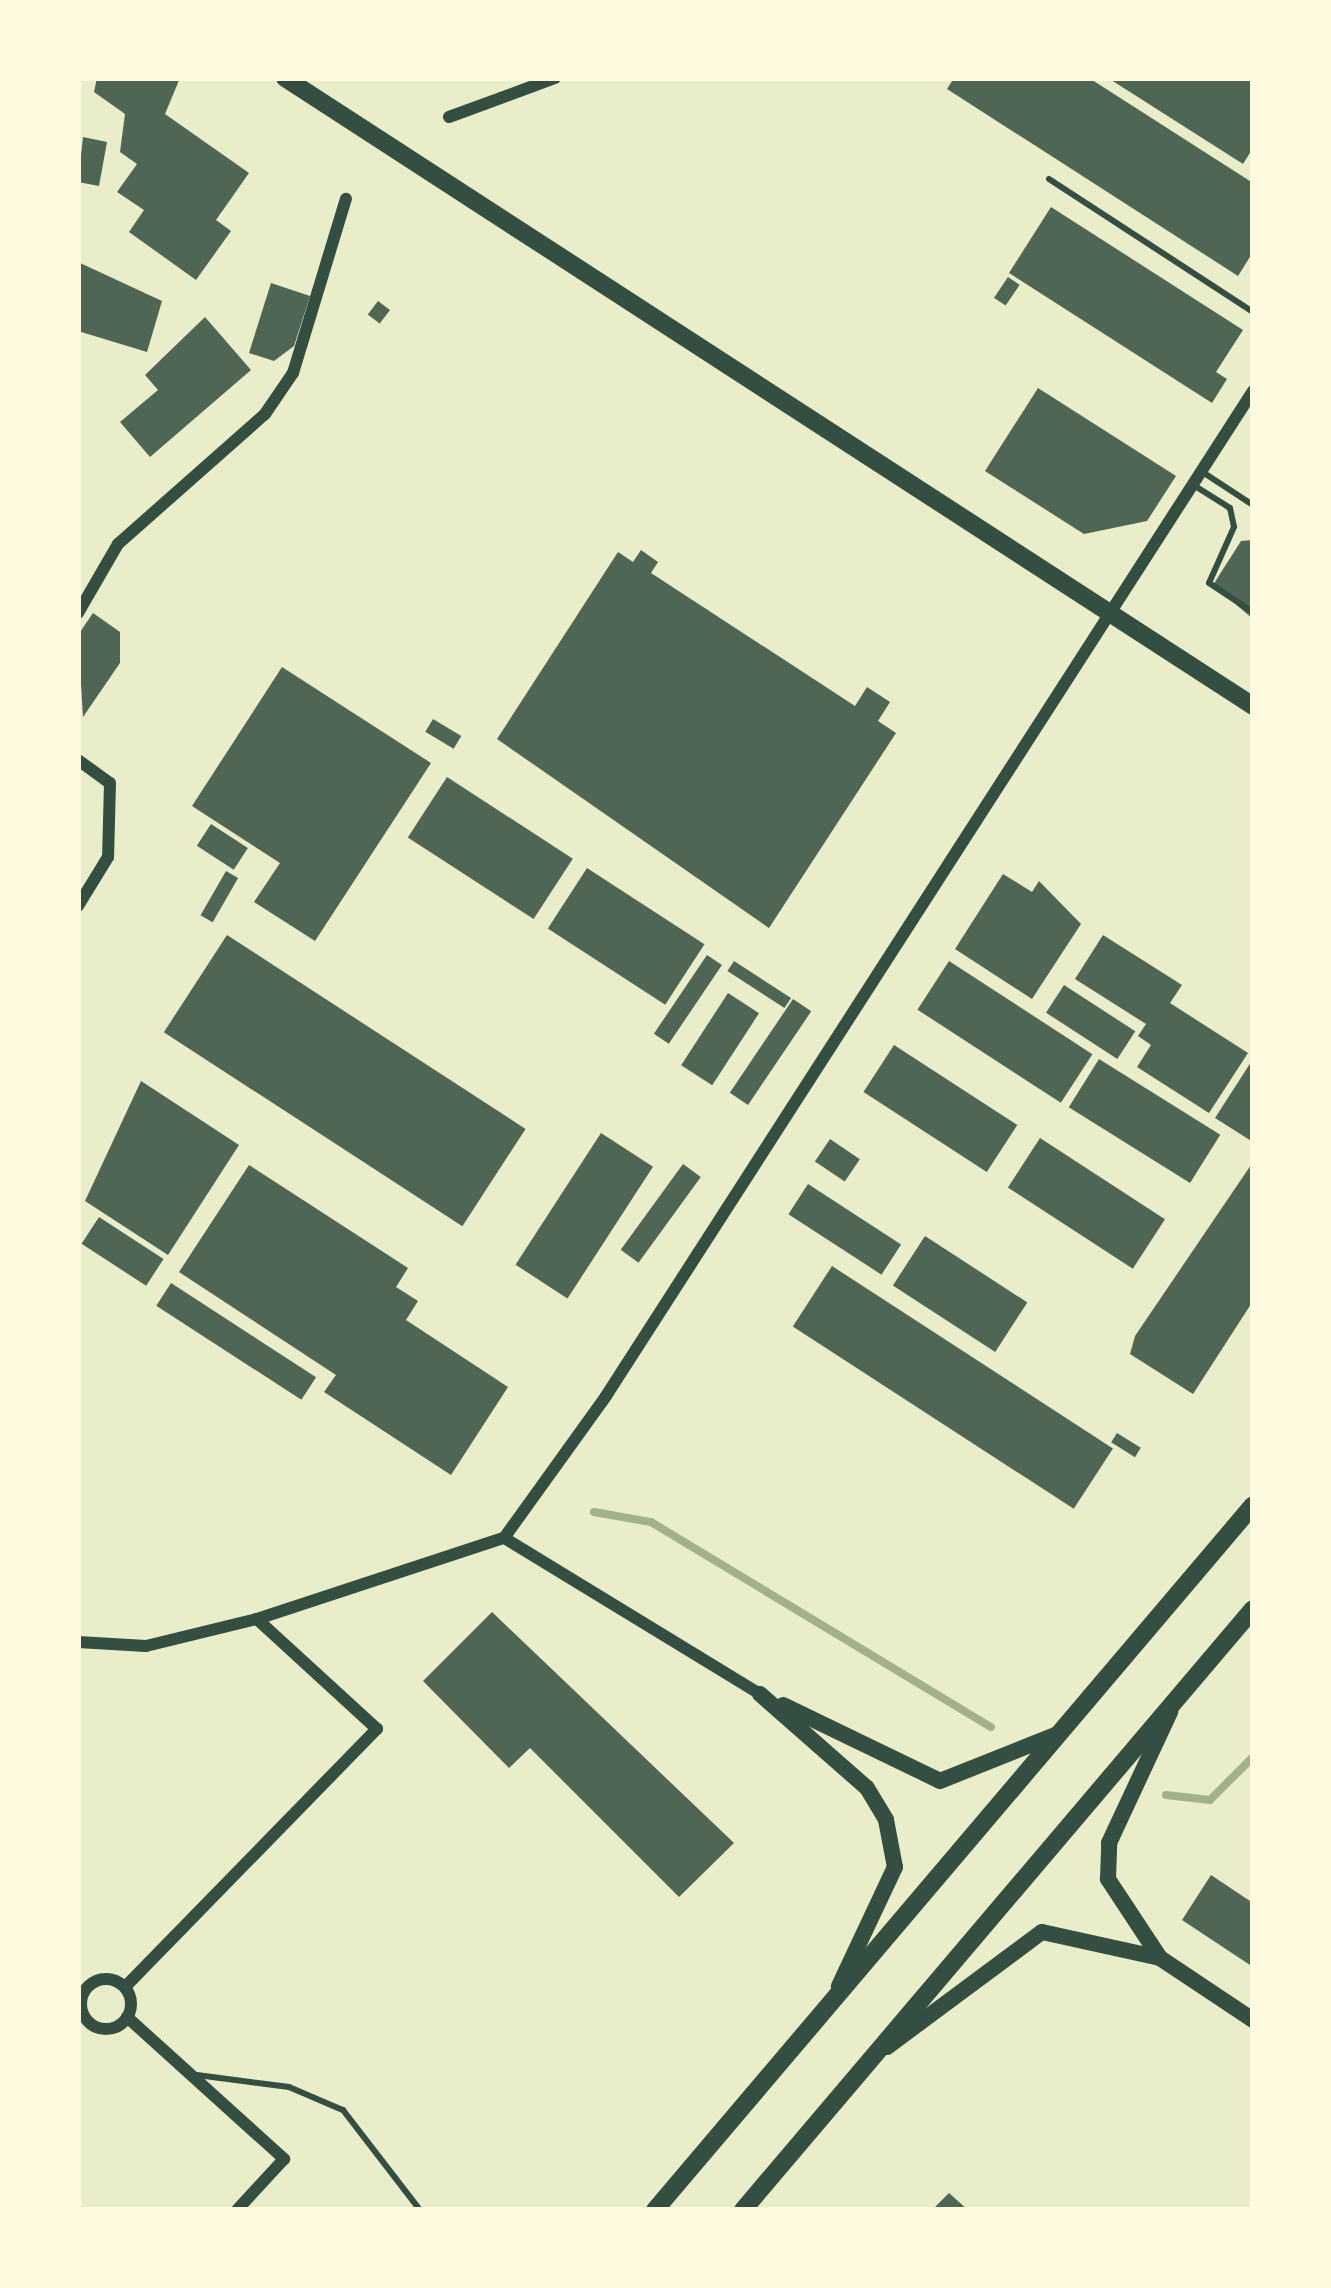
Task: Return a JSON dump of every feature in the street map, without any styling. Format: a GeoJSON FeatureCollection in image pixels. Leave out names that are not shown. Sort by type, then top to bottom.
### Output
{"type":"FeatureCollection","features":[{"type":"Feature","properties":{"kind":"main road"},"geometry":{"type":"LineString","coordinates":[[285,78],[1253,706]]}},
{"type":"Feature","properties":{"kind":"main road"},"geometry":{"type":"LineString","coordinates":[[655,2210],[1253,1505]]}},
{"type":"Feature","properties":{"kind":"main road"},"geometry":{"type":"LineString","coordinates":[[743,2210],[1253,1609]]}},
{"type":"Feature","properties":{"kind":"street"},"geometry":{"type":"LineString","coordinates":[[449,117],[555,78]]}},
{"type":"Feature","properties":{"kind":"street"},"geometry":{"type":"LineString","coordinates":[[78,613],[118,544],[265,414],[292,373],[346,199]]}},
{"type":"Feature","properties":{"kind":"street"},"geometry":{"type":"LineString","coordinates":[[78,1659],[83,1644],[146,1646],[257,1619],[504,1538],[1253,391]]}},
{"type":"Feature","properties":{"kind":"street"},"geometry":{"type":"LineString","coordinates":[[78,760],[110,783],[108,857],[78,906]]}},
{"type":"Feature","properties":{"kind":"street"},"geometry":{"type":"LineString","coordinates":[[504,1538],[760,1694],[940,1781],[1066,1730]]}},
{"type":"Feature","properties":{"kind":"street"},"geometry":{"type":"LineString","coordinates":[[237,2210],[284,2159],[127,2017],[125,1987],[377,1729],[257,1619]]}},
{"type":"Feature","properties":{"kind":"street"},"geometry":{"type":"LineString","coordinates":[[760,1694],[867,1788],[886,1820],[895,1867],[827,2012]]}},
{"type":"Feature","properties":{"kind":"street"},"geometry":{"type":"LineString","coordinates":[[1160,1958],[1108,1879],[1108,1844],[1172,1709]]}},
{"type":"Feature","properties":{"kind":"street"},"geometry":{"type":"LineString","coordinates":[[880,2053],[1042,1933],[1160,1958],[1253,2020]]}},
{"type":"Feature","properties":{"kind":"street"},"geometry":{"type":"LineString","coordinates":[[125,1987],[94,1981],[82,2016],[106,2029],[127,2017]]}},
{"type":"Feature","properties":{"kind":"lane"},"geometry":{"type":"LineString","coordinates":[[1049,179],[1253,311]]}},
{"type":"Feature","properties":{"kind":"lane"},"geometry":{"type":"LineString","coordinates":[[1201,470],[1253,505]]}},
{"type":"Feature","properties":{"kind":"lane"},"geometry":{"type":"LineString","coordinates":[[1192,484],[1229,508],[1234,527],[1209,583],[1253,612]]}},
{"type":"Feature","properties":{"kind":"lane"},"geometry":{"type":"LineString","coordinates":[[187,2073],[289,2087],[343,2110],[420,2210]]}},
{"type":"Feature","properties":{"kind":"building"},"geometry":{"type":"Polygon","coordinates":[[[97,78],[180,78],[165,114],[249,173],[216,220],[231,231],[196,280],[129,232],[144,210],[117,192],[137,164],[120,152],[125,114],[94,92],[97,78]]]}},
{"type":"Feature","properties":{"kind":"building"},"geometry":{"type":"Polygon","coordinates":[[[954,78],[1089,78],[1253,183],[1253,252],[1238,276],[947,89],[954,78]]]}},
{"type":"Feature","properties":{"kind":"building"},"geometry":{"type":"Polygon","coordinates":[[[1108,78],[1253,78],[1253,148],[1243,164],[1108,78]]]}},
{"type":"Feature","properties":{"kind":"building"},"geometry":{"type":"Polygon","coordinates":[[[83,137],[107,142],[99,186],[78,182],[83,137]]]}},
{"type":"Feature","properties":{"kind":"building"},"geometry":{"type":"Polygon","coordinates":[[[1051,207],[1243,330],[1216,372],[1227,379],[1212,403],[1009,273],[1051,207]]]}},
{"type":"Feature","properties":{"kind":"building"},"geometry":{"type":"Polygon","coordinates":[[[78,262],[162,301],[147,352],[78,331],[78,262]]]}},
{"type":"Feature","properties":{"kind":"building"},"geometry":{"type":"Polygon","coordinates":[[[1008,277],[1020,285],[1006,306],[994,298],[1008,277]]]}},
{"type":"Feature","properties":{"kind":"building"},"geometry":{"type":"Polygon","coordinates":[[[271,283],[310,296],[294,346],[274,361],[249,353],[271,283]]]}},
{"type":"Feature","properties":{"kind":"building"},"geometry":{"type":"Polygon","coordinates":[[[378,301],[390,310],[380,324],[368,315],[378,301]]]}},
{"type":"Feature","properties":{"kind":"building"},"geometry":{"type":"Polygon","coordinates":[[[205,317],[251,370],[150,457],[120,422],[158,390],[145,375],[205,317]]]}},
{"type":"Feature","properties":{"kind":"building"},"geometry":{"type":"Polygon","coordinates":[[[1038,388],[1176,476],[1147,521],[1084,534],[985,471],[1038,388]]]}},
{"type":"Feature","properties":{"kind":"building"},"geometry":{"type":"Polygon","coordinates":[[[1253,540],[1253,619],[1213,585],[1241,541],[1253,540]]]}},
{"type":"Feature","properties":{"kind":"building"},"geometry":{"type":"Polygon","coordinates":[[[641,550],[658,562],[651,573],[855,706],[867,687],[890,702],[878,721],[896,733],[769,928],[497,739],[618,552],[633,562],[641,550]]]}},
{"type":"Feature","properties":{"kind":"building"},"geometry":{"type":"Polygon","coordinates":[[[93,613],[120,632],[120,663],[83,717],[78,635],[93,613]]]}},
{"type":"Feature","properties":{"kind":"building"},"geometry":{"type":"Polygon","coordinates":[[[282,667],[431,763],[315,941],[254,902],[280,863],[192,806],[282,667]]]}},
{"type":"Feature","properties":{"kind":"building"},"geometry":{"type":"Polygon","coordinates":[[[433,719],[461,736],[454,749],[425,732],[433,719]]]}},
{"type":"Feature","properties":{"kind":"building"},"geometry":{"type":"Polygon","coordinates":[[[447,777],[573,859],[534,919],[408,837],[447,777]]]}},
{"type":"Feature","properties":{"kind":"building"},"geometry":{"type":"Polygon","coordinates":[[[211,824],[248,848],[234,870],[197,846],[211,824]]]}},
{"type":"Feature","properties":{"kind":"building"},"geometry":{"type":"Polygon","coordinates":[[[587,868],[704,944],[665,1005],[548,928],[587,868]]]}},
{"type":"Feature","properties":{"kind":"building"},"geometry":{"type":"Polygon","coordinates":[[[226,871],[238,878],[213,922],[200,915],[226,871]]]}},
{"type":"Feature","properties":{"kind":"building"},"geometry":{"type":"Polygon","coordinates":[[[1003,874],[1032,892],[1039,881],[1081,924],[1032,999],[955,949],[1003,874]]]}},
{"type":"Feature","properties":{"kind":"building"},"geometry":{"type":"Polygon","coordinates":[[[227,935],[526,1129],[462,1226],[164,1032],[227,935]]]}},
{"type":"Feature","properties":{"kind":"building"},"geometry":{"type":"Polygon","coordinates":[[[1103,935],[1182,985],[1170,1003],[1248,1053],[1209,1113],[1137,1067],[1151,1045],[1138,1036],[1146,1024],[1075,979],[1103,935]]]}},
{"type":"Feature","properties":{"kind":"building"},"geometry":{"type":"Polygon","coordinates":[[[707,955],[722,965],[669,1044],[654,1034],[707,955]]]}},
{"type":"Feature","properties":{"kind":"building"},"geometry":{"type":"Polygon","coordinates":[[[734,961],[791,998],[784,1008],[727,971],[734,961]]]}},
{"type":"Feature","properties":{"kind":"building"},"geometry":{"type":"Polygon","coordinates":[[[949,961],[1092,1054],[1061,1103],[917,1010],[949,961]]]}},
{"type":"Feature","properties":{"kind":"building"},"geometry":{"type":"Polygon","coordinates":[[[1064,985],[1135,1031],[1117,1059],[1046,1013],[1064,985]]]}},
{"type":"Feature","properties":{"kind":"building"},"geometry":{"type":"Polygon","coordinates":[[[728,993],[759,1013],[712,1085],[681,1065],[728,993]]]}},
{"type":"Feature","properties":{"kind":"building"},"geometry":{"type":"Polygon","coordinates":[[[793,999],[811,1011],[748,1105],[730,1093],[793,999]]]}},
{"type":"Feature","properties":{"kind":"building"},"geometry":{"type":"Polygon","coordinates":[[[894,1045],[1017,1125],[987,1172],[864,1092],[894,1045]]]}},
{"type":"Feature","properties":{"kind":"building"},"geometry":{"type":"Polygon","coordinates":[[[1099,1059],[1220,1135],[1190,1183],[1069,1107],[1099,1059]]]}},
{"type":"Feature","properties":{"kind":"building"},"geometry":{"type":"Polygon","coordinates":[[[1253,1059],[1253,1142],[1215,1118],[1253,1059]]]}},
{"type":"Feature","properties":{"kind":"building"},"geometry":{"type":"Polygon","coordinates":[[[141,1081],[239,1145],[168,1255],[85,1201],[141,1081]]]}},
{"type":"Feature","properties":{"kind":"building"},"geometry":{"type":"Polygon","coordinates":[[[601,1133],[653,1167],[567,1298],[515,1265],[601,1133]]]}},
{"type":"Feature","properties":{"kind":"building"},"geometry":{"type":"Polygon","coordinates":[[[1040,1138],[1165,1219],[1133,1269],[1008,1187],[1040,1138]]]}},
{"type":"Feature","properties":{"kind":"building"},"geometry":{"type":"Polygon","coordinates":[[[830,1139],[860,1159],[845,1182],[815,1161],[830,1139]]]}},
{"type":"Feature","properties":{"kind":"building"},"geometry":{"type":"Polygon","coordinates":[[[1253,1162],[1253,1301],[1193,1394],[1130,1354],[1135,1336],[1253,1162]]]}},
{"type":"Feature","properties":{"kind":"building"},"geometry":{"type":"Polygon","coordinates":[[[683,1164],[701,1177],[638,1263],[621,1250],[683,1164]]]}},
{"type":"Feature","properties":{"kind":"building"},"geometry":{"type":"Polygon","coordinates":[[[249,1165],[408,1268],[396,1287],[418,1301],[406,1320],[508,1387],[451,1475],[324,1392],[336,1375],[179,1272],[249,1165]]]}},
{"type":"Feature","properties":{"kind":"building"},"geometry":{"type":"Polygon","coordinates":[[[808,1184],[901,1244],[881,1275],[788,1214],[808,1184]]]}},
{"type":"Feature","properties":{"kind":"building"},"geometry":{"type":"Polygon","coordinates":[[[99,1217],[164,1259],[146,1286],[82,1244],[99,1217]]]}},
{"type":"Feature","properties":{"kind":"building"},"geometry":{"type":"Polygon","coordinates":[[[925,1236],[1027,1302],[995,1352],[893,1285],[925,1236]]]}},
{"type":"Feature","properties":{"kind":"building"},"geometry":{"type":"Polygon","coordinates":[[[832,1266],[1113,1448],[1074,1509],[793,1326],[832,1266]]]}},
{"type":"Feature","properties":{"kind":"building"},"geometry":{"type":"Polygon","coordinates":[[[171,1283],[316,1377],[301,1400],[156,1306],[171,1283]]]}},
{"type":"Feature","properties":{"kind":"building"},"geometry":{"type":"Polygon","coordinates":[[[1117,1433],[1141,1448],[1135,1457],[1111,1442],[1117,1433]]]}},
{"type":"Feature","properties":{"kind":"building"},"geometry":{"type":"Polygon","coordinates":[[[492,1612],[734,1843],[679,1897],[530,1748],[509,1768],[423,1681],[492,1612]]]}},
{"type":"Feature","properties":{"kind":"building"},"geometry":{"type":"Polygon","coordinates":[[[1211,1875],[1253,1903],[1253,1967],[1182,1920],[1211,1875]]]}},
{"type":"Feature","properties":{"kind":"building"},"geometry":{"type":"Polygon","coordinates":[[[949,2193],[968,2210],[932,2210],[949,2193]]]}},
{"type":"Feature","properties":{"kind":"waterway"},"geometry":{"type":"LineString","coordinates":[[594,1512],[651,1522],[991,1727]]}},
{"type":"Feature","properties":{"kind":"waterway"},"geometry":{"type":"LineString","coordinates":[[1166,1795],[1210,1800],[1253,1757]]}}]}
